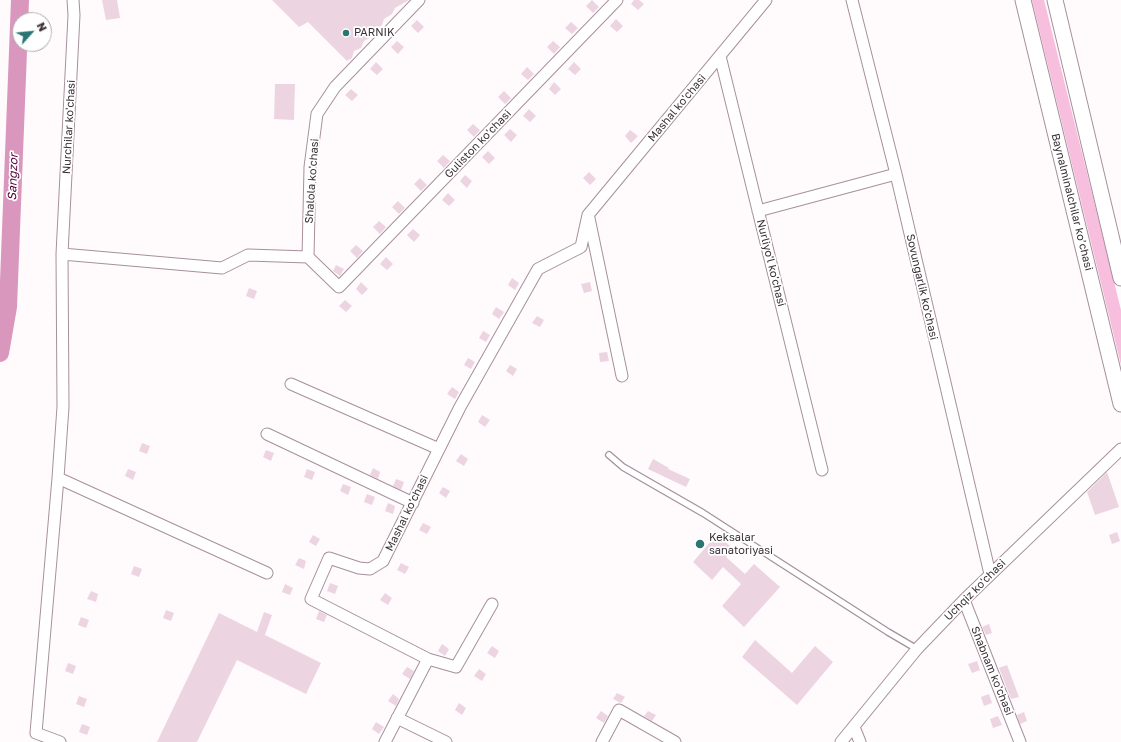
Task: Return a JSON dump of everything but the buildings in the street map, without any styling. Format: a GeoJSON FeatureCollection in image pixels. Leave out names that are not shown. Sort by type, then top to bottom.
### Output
{"type":"FeatureCollection","features":[{"type":"Feature","properties":{"kind":"main road","name":"Baynalminalchilar ko’chasi"},"geometry":{"type":"LineString","coordinates":[[1023,0],[1121,404]]}},
{"type":"Feature","properties":{"kind":"main road"},"geometry":{"type":"LineString","coordinates":[[1055,0],[1121,278]]}},
{"type":"Feature","properties":{"kind":"street","name":"Nurchilar ko'chasi"},"geometry":{"type":"LineString","coordinates":[[36,737],[63,407],[62,254],[74,0]]}},
{"type":"Feature","properties":{"kind":"street","name":"Shalola ko'chasi"},"geometry":{"type":"LineString","coordinates":[[308,257],[310,167],[317,114],[336,87],[419,0]]}},
{"type":"Feature","properties":{"kind":"street","name":"Guliston ko'chasi"},"geometry":{"type":"LineString","coordinates":[[308,257],[340,287],[617,0]]}},
{"type":"Feature","properties":{"kind":"street","name":"Mashal ko'chasi"},"geometry":{"type":"LineString","coordinates":[[428,659],[311,599],[329,558],[359,568],[370,569],[383,561],[460,407],[538,269],[581,247],[588,215],[766,0]]}},
{"type":"Feature","properties":{"kind":"street","name":"Sovungarlik ko'chasi"},"geometry":{"type":"LineString","coordinates":[[852,0],[896,174],[990,574]]}},
{"type":"Feature","properties":{"kind":"street","name":"Nurliyo'l ko'chasi"},"geometry":{"type":"LineString","coordinates":[[720,56],[822,470]]}},
{"type":"Feature","properties":{"kind":"street"},"geometry":{"type":"LineString","coordinates":[[758,211],[896,174]]}},
{"type":"Feature","properties":{"kind":"street"},"geometry":{"type":"LineString","coordinates":[[588,215],[622,376]]}},
{"type":"Feature","properties":{"kind":"street"},"geometry":{"type":"LineString","coordinates":[[62,254],[222,268],[248,255],[308,257]]}},
{"type":"Feature","properties":{"kind":"street"},"geometry":{"type":"LineString","coordinates":[[291,384],[439,449]]}},
{"type":"Feature","properties":{"kind":"street"},"geometry":{"type":"LineString","coordinates":[[267,434],[413,503]]}},
{"type":"Feature","properties":{"kind":"street","name":"Uchqiz ko'chasi"},"geometry":{"type":"LineString","coordinates":[[841,742],[917,649],[990,574],[1121,449]]}},
{"type":"Feature","properties":{"kind":"street"},"geometry":{"type":"LineString","coordinates":[[58,478],[267,573]]}},
{"type":"Feature","properties":{"kind":"street","name":"Shabnam ko'chasi"},"geometry":{"type":"LineString","coordinates":[[964,600],[1020,742]]}},
{"type":"Feature","properties":{"kind":"street"},"geometry":{"type":"LineString","coordinates":[[385,742],[428,659],[456,667],[492,604]]}},
{"type":"Feature","properties":{"kind":"street"},"geometry":{"type":"LineString","coordinates":[[602,742],[619,710],[675,742]]}},
{"type":"Feature","properties":{"kind":"street"},"geometry":{"type":"LineString","coordinates":[[397,718],[446,742]]}},
{"type":"Feature","properties":{"kind":"street"},"geometry":{"type":"LineString","coordinates":[[854,727],[860,742]]}},
{"type":"Feature","properties":{"kind":"street"},"geometry":{"type":"LineString","coordinates":[[36,737],[60,742]]}},
{"type":"Feature","properties":{"kind":"lane"},"geometry":{"type":"LineString","coordinates":[[609,455],[623,467],[703,512],[917,649]]}},
{"type":"Feature","properties":{"kind":"shaded area"},"geometry":{"type":"Polygon","coordinates":[[[1032,0],[1044,0],[1121,310],[1121,365],[1032,0]]]}},
{"type":"Feature","properties":{"kind":"waterway","name":"Sangzor"},"geometry":{"type":"LineString","coordinates":[[0,353],[8,307],[20,0]]}},
{"type":"Feature","properties":{"kind":"place","name":"PARNIK"},"geometry":{"type":"Point","coordinates":[346,33]}},
{"type":"Feature","properties":{"kind":"place","name":"Keksalar sanatoriyasi"},"geometry":{"type":"Point","coordinates":[700,544]}}]}
